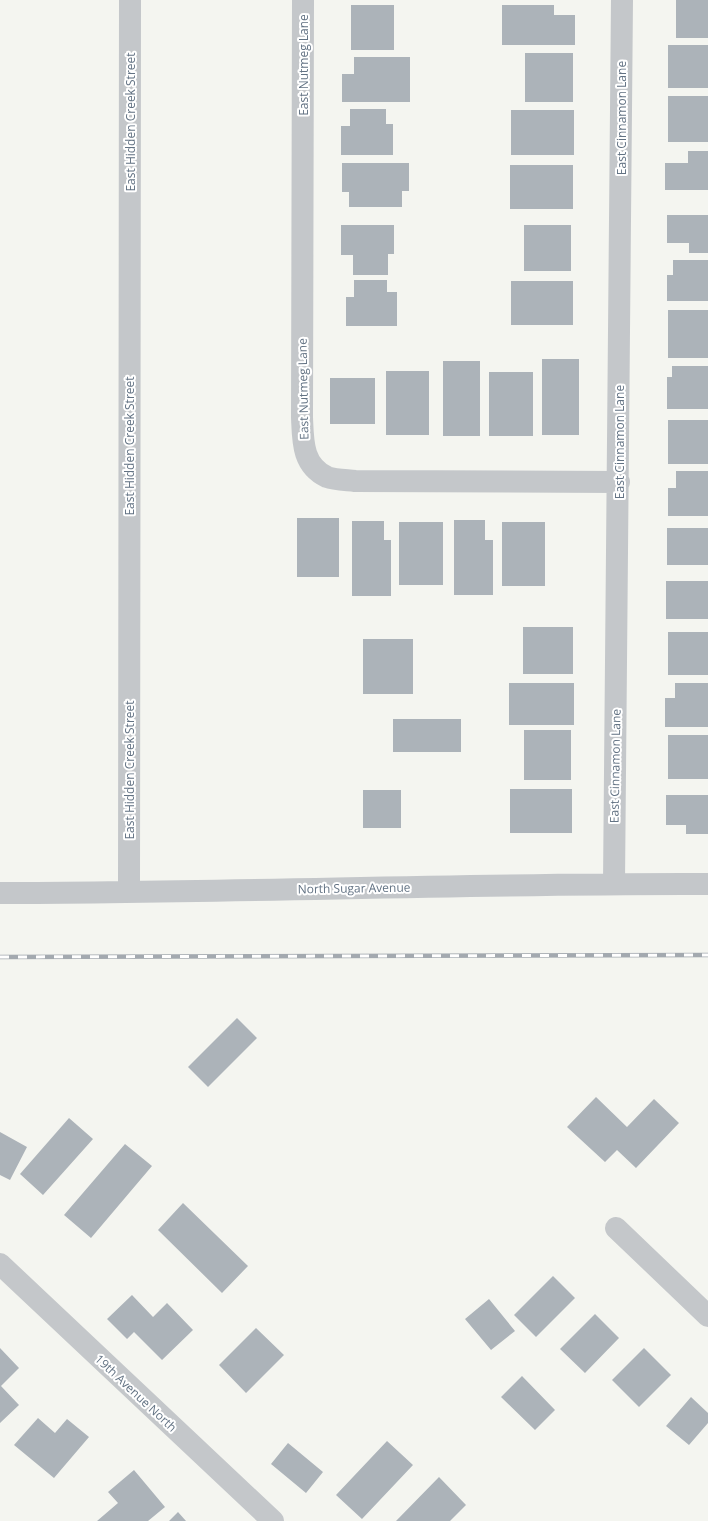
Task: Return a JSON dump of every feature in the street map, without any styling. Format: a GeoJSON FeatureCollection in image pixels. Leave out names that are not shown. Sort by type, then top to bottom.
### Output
{"type":"FeatureCollection","features":[{"type":"Feature","properties":{"kind":"street","name":"East Hidden Creek Street"},"geometry":{"type":"LineString","coordinates":[[129,892],[130,0]]}},
{"type":"Feature","properties":{"kind":"street","name":"East Nutmeg Lane"},"geometry":{"type":"LineString","coordinates":[[303,0],[302,417],[303,444],[309,464],[328,477],[355,481],[619,482]]}},
{"type":"Feature","properties":{"kind":"street","name":"East Cinnamon Lane"},"geometry":{"type":"LineString","coordinates":[[614,884],[619,482],[622,0]]}},
{"type":"Feature","properties":{"kind":"street","name":"North Sugar Avenue"},"geometry":{"type":"LineString","coordinates":[[0,893],[708,884]]}},
{"type":"Feature","properties":{"kind":"street"},"geometry":{"type":"LineString","coordinates":[[616,1228],[708,1316]]}},
{"type":"Feature","properties":{"kind":"street","name":"19th Avenue North"},"geometry":{"type":"LineString","coordinates":[[0,1264],[273,1521]]}},
{"type":"Feature","properties":{"kind":"building"},"geometry":{"type":"Polygon","coordinates":[[[676,0],[708,0],[708,38],[676,38],[676,0]]]}},
{"type":"Feature","properties":{"kind":"building"},"geometry":{"type":"Polygon","coordinates":[[[351,5],[394,5],[394,50],[351,50],[351,5]]]}},
{"type":"Feature","properties":{"kind":"building"},"geometry":{"type":"Polygon","coordinates":[[[502,5],[554,5],[554,15],[575,15],[575,45],[502,45],[502,5]]]}},
{"type":"Feature","properties":{"kind":"building"},"geometry":{"type":"Polygon","coordinates":[[[668,45],[708,45],[708,88],[668,88],[668,45]]]}},
{"type":"Feature","properties":{"kind":"building"},"geometry":{"type":"Polygon","coordinates":[[[525,53],[573,53],[573,102],[525,102],[525,53]]]}},
{"type":"Feature","properties":{"kind":"building"},"geometry":{"type":"Polygon","coordinates":[[[354,57],[410,57],[410,102],[342,102],[342,74],[354,74],[354,57]]]}},
{"type":"Feature","properties":{"kind":"building"},"geometry":{"type":"Polygon","coordinates":[[[668,96],[708,96],[708,142],[668,142],[668,96]]]}},
{"type":"Feature","properties":{"kind":"building"},"geometry":{"type":"Polygon","coordinates":[[[350,109],[386,109],[386,124],[393,124],[393,155],[341,155],[341,126],[350,126],[350,109]]]}},
{"type":"Feature","properties":{"kind":"building"},"geometry":{"type":"Polygon","coordinates":[[[511,110],[574,110],[574,155],[511,155],[511,110]]]}},
{"type":"Feature","properties":{"kind":"building"},"geometry":{"type":"Polygon","coordinates":[[[688,151],[708,151],[708,190],[665,190],[665,163],[688,163],[688,151]]]}},
{"type":"Feature","properties":{"kind":"building"},"geometry":{"type":"Polygon","coordinates":[[[342,163],[409,163],[409,191],[402,191],[402,207],[349,207],[349,192],[342,192],[342,163]]]}},
{"type":"Feature","properties":{"kind":"building"},"geometry":{"type":"Polygon","coordinates":[[[510,165],[573,165],[573,209],[510,209],[510,165]]]}},
{"type":"Feature","properties":{"kind":"building"},"geometry":{"type":"Polygon","coordinates":[[[667,215],[708,215],[708,253],[689,253],[689,243],[667,243],[667,215]]]}},
{"type":"Feature","properties":{"kind":"building"},"geometry":{"type":"Polygon","coordinates":[[[341,225],[394,225],[394,254],[388,254],[388,275],[353,275],[353,255],[341,255],[341,225]]]}},
{"type":"Feature","properties":{"kind":"building"},"geometry":{"type":"Polygon","coordinates":[[[524,225],[571,225],[571,271],[524,271],[524,225]]]}},
{"type":"Feature","properties":{"kind":"building"},"geometry":{"type":"Polygon","coordinates":[[[673,260],[708,260],[708,301],[667,301],[667,275],[673,275],[673,260]]]}},
{"type":"Feature","properties":{"kind":"building"},"geometry":{"type":"Polygon","coordinates":[[[354,280],[387,280],[387,292],[397,292],[397,326],[346,326],[346,297],[354,297],[354,280]]]}},
{"type":"Feature","properties":{"kind":"building"},"geometry":{"type":"Polygon","coordinates":[[[511,281],[573,281],[573,325],[511,325],[511,281]]]}},
{"type":"Feature","properties":{"kind":"building"},"geometry":{"type":"Polygon","coordinates":[[[668,310],[708,310],[708,358],[668,358],[668,310]]]}},
{"type":"Feature","properties":{"kind":"building"},"geometry":{"type":"Polygon","coordinates":[[[542,359],[579,359],[579,435],[542,435],[542,359]]]}},
{"type":"Feature","properties":{"kind":"building"},"geometry":{"type":"Polygon","coordinates":[[[443,361],[480,361],[480,436],[443,436],[443,361]]]}},
{"type":"Feature","properties":{"kind":"building"},"geometry":{"type":"Polygon","coordinates":[[[672,366],[708,366],[708,409],[667,409],[667,377],[672,377],[672,366]]]}},
{"type":"Feature","properties":{"kind":"building"},"geometry":{"type":"Polygon","coordinates":[[[386,371],[429,371],[429,435],[386,435],[386,371]]]}},
{"type":"Feature","properties":{"kind":"building"},"geometry":{"type":"Polygon","coordinates":[[[489,372],[533,372],[533,436],[489,436],[489,372]]]}},
{"type":"Feature","properties":{"kind":"building"},"geometry":{"type":"Polygon","coordinates":[[[330,378],[375,378],[375,424],[330,424],[330,378]]]}},
{"type":"Feature","properties":{"kind":"building"},"geometry":{"type":"Polygon","coordinates":[[[668,420],[708,420],[708,464],[668,464],[668,420]]]}},
{"type":"Feature","properties":{"kind":"building"},"geometry":{"type":"Polygon","coordinates":[[[676,471],[708,471],[708,516],[668,516],[668,488],[676,488],[676,471]]]}},
{"type":"Feature","properties":{"kind":"building"},"geometry":{"type":"Polygon","coordinates":[[[297,518],[339,518],[339,577],[297,577],[297,518]]]}},
{"type":"Feature","properties":{"kind":"building"},"geometry":{"type":"Polygon","coordinates":[[[454,520],[485,520],[485,540],[493,540],[493,595],[454,595],[454,520]]]}},
{"type":"Feature","properties":{"kind":"building"},"geometry":{"type":"Polygon","coordinates":[[[352,521],[384,521],[384,540],[391,540],[391,596],[352,596],[352,521]]]}},
{"type":"Feature","properties":{"kind":"building"},"geometry":{"type":"Polygon","coordinates":[[[399,522],[443,522],[443,585],[399,585],[399,522]]]}},
{"type":"Feature","properties":{"kind":"building"},"geometry":{"type":"Polygon","coordinates":[[[502,522],[545,522],[545,586],[502,586],[502,522]]]}},
{"type":"Feature","properties":{"kind":"building"},"geometry":{"type":"Polygon","coordinates":[[[667,528],[708,528],[708,565],[667,565],[667,528]]]}},
{"type":"Feature","properties":{"kind":"building"},"geometry":{"type":"Polygon","coordinates":[[[666,581],[708,581],[708,619],[666,619],[666,581]]]}},
{"type":"Feature","properties":{"kind":"building"},"geometry":{"type":"Polygon","coordinates":[[[523,627],[573,627],[573,674],[523,674],[523,627]]]}},
{"type":"Feature","properties":{"kind":"building"},"geometry":{"type":"Polygon","coordinates":[[[668,632],[708,632],[708,675],[668,675],[668,632]]]}},
{"type":"Feature","properties":{"kind":"building"},"geometry":{"type":"Polygon","coordinates":[[[363,639],[413,639],[413,694],[363,694],[363,639]]]}},
{"type":"Feature","properties":{"kind":"building"},"geometry":{"type":"Polygon","coordinates":[[[509,683],[574,683],[574,725],[509,725],[509,683]]]}},
{"type":"Feature","properties":{"kind":"building"},"geometry":{"type":"Polygon","coordinates":[[[675,683],[708,683],[708,727],[665,727],[665,698],[675,698],[675,683]]]}},
{"type":"Feature","properties":{"kind":"building"},"geometry":{"type":"Polygon","coordinates":[[[393,719],[461,719],[461,752],[393,752],[393,719]]]}},
{"type":"Feature","properties":{"kind":"building"},"geometry":{"type":"Polygon","coordinates":[[[524,730],[571,730],[571,780],[524,780],[524,730]]]}},
{"type":"Feature","properties":{"kind":"building"},"geometry":{"type":"Polygon","coordinates":[[[668,735],[708,735],[708,779],[668,779],[668,735]]]}},
{"type":"Feature","properties":{"kind":"building"},"geometry":{"type":"Polygon","coordinates":[[[510,789],[572,789],[572,833],[510,833],[510,789]]]}},
{"type":"Feature","properties":{"kind":"building"},"geometry":{"type":"Polygon","coordinates":[[[363,790],[401,790],[401,828],[363,828],[363,790]]]}},
{"type":"Feature","properties":{"kind":"building"},"geometry":{"type":"Polygon","coordinates":[[[666,795],[708,795],[708,834],[686,834],[686,825],[666,825],[666,795]]]}},
{"type":"Feature","properties":{"kind":"building"},"geometry":{"type":"Polygon","coordinates":[[[237,1018],[257,1038],[208,1087],[188,1067],[237,1018]]]}},
{"type":"Feature","properties":{"kind":"building"},"geometry":{"type":"Polygon","coordinates":[[[596,1097],[627,1127],[654,1099],[679,1123],[636,1168],[617,1150],[605,1162],[567,1127],[596,1097]]]}},
{"type":"Feature","properties":{"kind":"building"},"geometry":{"type":"Polygon","coordinates":[[[69,1118],[93,1139],[43,1195],[20,1174],[69,1118]]]}},
{"type":"Feature","properties":{"kind":"building"},"geometry":{"type":"Polygon","coordinates":[[[0,1132],[27,1147],[10,1180],[0,1175],[0,1132]]]}},
{"type":"Feature","properties":{"kind":"building"},"geometry":{"type":"Polygon","coordinates":[[[125,1144],[152,1166],[91,1238],[64,1215],[125,1144]]]}},
{"type":"Feature","properties":{"kind":"building"},"geometry":{"type":"Polygon","coordinates":[[[183,1203],[248,1266],[222,1293],[158,1230],[183,1203]]]}},
{"type":"Feature","properties":{"kind":"building"},"geometry":{"type":"Polygon","coordinates":[[[553,1276],[575,1298],[536,1337],[514,1315],[553,1276]]]}},
{"type":"Feature","properties":{"kind":"building"},"geometry":{"type":"Polygon","coordinates":[[[132,1295],[153,1317],[167,1303],[193,1330],[162,1360],[134,1332],[127,1339],[107,1319],[132,1295]]]}},
{"type":"Feature","properties":{"kind":"building"},"geometry":{"type":"Polygon","coordinates":[[[489,1299],[515,1331],[491,1350],[465,1319],[489,1299]]]}},
{"type":"Feature","properties":{"kind":"building"},"geometry":{"type":"Polygon","coordinates":[[[595,1314],[619,1338],[585,1373],[560,1349],[595,1314]]]}},
{"type":"Feature","properties":{"kind":"building"},"geometry":{"type":"Polygon","coordinates":[[[256,1328],[284,1355],[246,1393],[219,1365],[256,1328]]]}},
{"type":"Feature","properties":{"kind":"building"},"geometry":{"type":"Polygon","coordinates":[[[0,1348],[19,1368],[1,1386],[19,1405],[0,1423],[0,1348]]]}},
{"type":"Feature","properties":{"kind":"building"},"geometry":{"type":"Polygon","coordinates":[[[644,1348],[671,1375],[639,1407],[612,1380],[644,1348]]]}},
{"type":"Feature","properties":{"kind":"building"},"geometry":{"type":"Polygon","coordinates":[[[522,1376],[555,1410],[535,1430],[501,1397],[522,1376]]]}},
{"type":"Feature","properties":{"kind":"building"},"geometry":{"type":"Polygon","coordinates":[[[691,1397],[708,1413],[708,1423],[689,1445],[666,1426],[691,1397]]]}},
{"type":"Feature","properties":{"kind":"building"},"geometry":{"type":"Polygon","coordinates":[[[38,1418],[55,1433],[67,1419],[89,1437],[54,1478],[14,1445],[38,1418]]]}},
{"type":"Feature","properties":{"kind":"building"},"geometry":{"type":"Polygon","coordinates":[[[387,1441],[413,1465],[362,1519],[336,1495],[387,1441]]]}},
{"type":"Feature","properties":{"kind":"building"},"geometry":{"type":"Polygon","coordinates":[[[288,1443],[323,1472],[306,1493],[271,1464],[288,1443]]]}},
{"type":"Feature","properties":{"kind":"building"},"geometry":{"type":"Polygon","coordinates":[[[134,1470],[165,1507],[148,1521],[97,1521],[118,1503],[108,1492],[134,1470]]]}},
{"type":"Feature","properties":{"kind":"building"},"geometry":{"type":"Polygon","coordinates":[[[439,1477],[466,1505],[450,1521],[396,1521],[439,1477]]]}},
{"type":"Feature","properties":{"kind":"building"},"geometry":{"type":"Polygon","coordinates":[[[178,1512],[186,1521],[169,1521],[178,1512]]]}},
{"type":"Feature","properties":{"kind":"railway"},"geometry":{"type":"LineString","coordinates":[[0,957],[708,955]]}}]}
